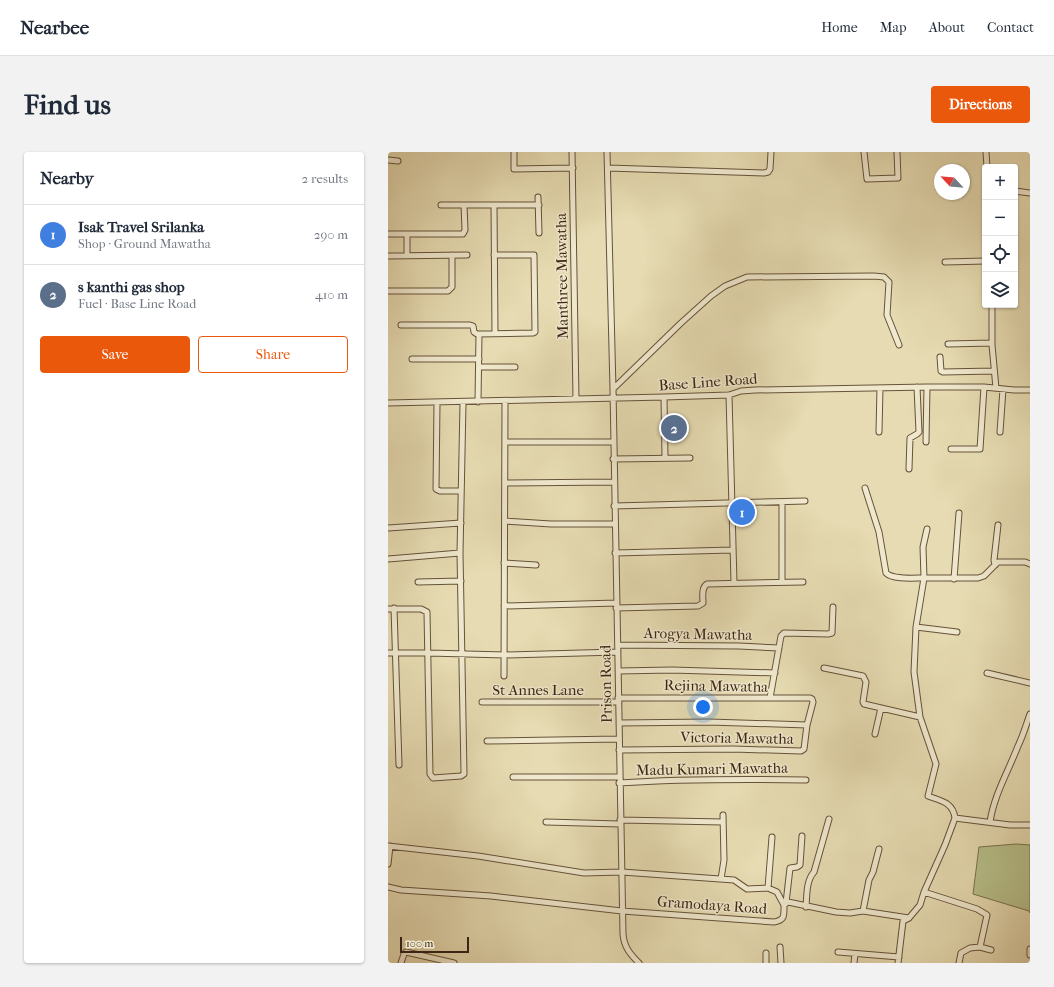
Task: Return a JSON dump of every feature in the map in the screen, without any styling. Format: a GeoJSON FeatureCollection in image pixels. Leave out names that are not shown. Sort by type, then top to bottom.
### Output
{"type":"FeatureCollection","features":[{"type":"Feature","properties":{"kind":"street"},"geometry":{"type":"LineString","coordinates":[[514,152],[514,169],[573,168]]}},
{"type":"Feature","properties":{"kind":"street","name":"Manthree Mawatha"},"geometry":{"type":"LineString","coordinates":[[572,152],[576,399]]}},
{"type":"Feature","properties":{"kind":"street","name":"Prison Road"},"geometry":{"type":"LineString","coordinates":[[607,152],[623,942],[630,954],[639,963]]}},
{"type":"Feature","properties":{"kind":"street"},"geometry":{"type":"LineString","coordinates":[[608,168],[764,173],[768,172],[770,169],[771,152]]}},
{"type":"Feature","properties":{"kind":"street"},"geometry":{"type":"LineString","coordinates":[[864,152],[867,180],[898,178],[897,152]]}},
{"type":"Feature","properties":{"kind":"street"},"geometry":{"type":"LineString","coordinates":[[986,152],[987,164]]}},
{"type":"Feature","properties":{"kind":"street"},"geometry":{"type":"LineString","coordinates":[[388,160],[398,161]]}},
{"type":"Feature","properties":{"kind":"street"},"geometry":{"type":"LineString","coordinates":[[1018,192],[1030,194]]}},
{"type":"Feature","properties":{"kind":"street"},"geometry":{"type":"LineString","coordinates":[[538,197],[539,233]]}},
{"type":"Feature","properties":{"kind":"street"},"geometry":{"type":"LineString","coordinates":[[441,205],[538,205]]}},
{"type":"Feature","properties":{"kind":"street"},"geometry":{"type":"LineString","coordinates":[[388,234],[463,234],[464,205]]}},
{"type":"Feature","properties":{"kind":"street"},"geometry":{"type":"LineString","coordinates":[[494,205],[495,333]]}},
{"type":"Feature","properties":{"kind":"street"},"geometry":{"type":"LineString","coordinates":[[407,234],[407,255]]}},
{"type":"Feature","properties":{"kind":"street"},"geometry":{"type":"LineString","coordinates":[[388,291],[448,291],[452,287],[452,255]]}},
{"type":"Feature","properties":{"kind":"street"},"geometry":{"type":"LineString","coordinates":[[388,256],[467,255]]}},
{"type":"Feature","properties":{"kind":"street"},"geometry":{"type":"LineString","coordinates":[[401,325],[470,325],[473,326],[474,332],[479,334],[535,332],[534,255],[494,255]]}},
{"type":"Feature","properties":{"kind":"street"},"geometry":{"type":"LineString","coordinates":[[945,262],[982,261]]}},
{"type":"Feature","properties":{"kind":"street"},"geometry":{"type":"LineString","coordinates":[[613,389],[681,323],[712,296],[725,286],[747,277],[884,277],[888,282],[887,315],[899,345]]}},
{"type":"Feature","properties":{"kind":"street"},"geometry":{"type":"LineString","coordinates":[[992,308],[992,343],[996,388]]}},
{"type":"Feature","properties":{"kind":"street"},"geometry":{"type":"LineString","coordinates":[[478,402],[479,334]]}},
{"type":"Feature","properties":{"kind":"street"},"geometry":{"type":"LineString","coordinates":[[948,344],[992,343]]}},
{"type":"Feature","properties":{"kind":"street"},"geometry":{"type":"LineString","coordinates":[[940,357],[941,371],[943,372],[994,371]]}},
{"type":"Feature","properties":{"kind":"street"},"geometry":{"type":"LineString","coordinates":[[412,359],[479,359]]}},
{"type":"Feature","properties":{"kind":"street"},"geometry":{"type":"LineString","coordinates":[[479,367],[515,367]]}},
{"type":"Feature","properties":{"kind":"street"},"geometry":{"type":"LineString","coordinates":[[909,469],[910,438],[919,432],[917,387]]}},
{"type":"Feature","properties":{"kind":"street"},"geometry":{"type":"LineString","coordinates":[[926,442],[927,387]]}},
{"type":"Feature","properties":{"kind":"street"},"geometry":{"type":"LineString","coordinates":[[951,449],[980,449],[984,387]]}},
{"type":"Feature","properties":{"kind":"street","name":"Base Line Road"},"geometry":{"type":"LineString","coordinates":[[388,403],[505,402],[729,395],[741,391],[755,390],[984,387],[1030,390]]}},
{"type":"Feature","properties":{"kind":"street"},"geometry":{"type":"LineString","coordinates":[[879,432],[880,388]]}},
{"type":"Feature","properties":{"kind":"street"},"geometry":{"type":"LineString","coordinates":[[1000,432],[1003,389]]}},
{"type":"Feature","properties":{"kind":"street"},"geometry":{"type":"LineString","coordinates":[[729,395],[734,583]]}},
{"type":"Feature","properties":{"kind":"street"},"geometry":{"type":"LineString","coordinates":[[664,397],[665,458]]}},
{"type":"Feature","properties":{"kind":"street"},"geometry":{"type":"LineString","coordinates":[[399,765],[396,653],[391,608],[421,609],[427,612],[430,774],[433,778],[461,776],[464,774],[460,553],[463,402]]}},
{"type":"Feature","properties":{"kind":"street"},"geometry":{"type":"LineString","coordinates":[[504,676],[505,402]]}},
{"type":"Feature","properties":{"kind":"street"},"geometry":{"type":"LineString","coordinates":[[437,403],[436,489],[440,492],[461,491]]}},
{"type":"Feature","properties":{"kind":"street"},"geometry":{"type":"LineString","coordinates":[[505,442],[613,442]]}},
{"type":"Feature","properties":{"kind":"street"},"geometry":{"type":"LineString","coordinates":[[613,459],[690,458]]}},
{"type":"Feature","properties":{"kind":"street"},"geometry":{"type":"LineString","coordinates":[[505,483],[614,482]]}},
{"type":"Feature","properties":{"kind":"street"},"geometry":{"type":"LineString","coordinates":[[865,488],[879,532],[886,572],[888,575],[903,578],[978,578],[984,576],[998,562],[1025,562],[1030,564]]}},
{"type":"Feature","properties":{"kind":"street"},"geometry":{"type":"LineString","coordinates":[[614,506],[805,501]]}},
{"type":"Feature","properties":{"kind":"street"},"geometry":{"type":"LineString","coordinates":[[782,502],[782,582]]}},
{"type":"Feature","properties":{"kind":"street"},"geometry":{"type":"LineString","coordinates":[[954,579],[959,513]]}},
{"type":"Feature","properties":{"kind":"street"},"geometry":{"type":"LineString","coordinates":[[505,521],[551,524],[615,524]]}},
{"type":"Feature","properties":{"kind":"street"},"geometry":{"type":"LineString","coordinates":[[388,528],[461,523]]}},
{"type":"Feature","properties":{"kind":"street"},"geometry":{"type":"LineString","coordinates":[[995,565],[994,560],[998,525]]}},
{"type":"Feature","properties":{"kind":"street"},"geometry":{"type":"LineString","coordinates":[[838,952],[898,960],[903,921],[909,918],[920,905],[924,892],[946,845],[955,818],[954,809],[950,805],[928,796],[936,764],[920,717],[914,672],[916,627],[924,578],[923,547],[926,529]]}},
{"type":"Feature","properties":{"kind":"street"},"geometry":{"type":"LineString","coordinates":[[615,553],[733,550]]}},
{"type":"Feature","properties":{"kind":"street"},"geometry":{"type":"LineString","coordinates":[[388,559],[460,553]]}},
{"type":"Feature","properties":{"kind":"street"},"geometry":{"type":"LineString","coordinates":[[504,563],[536,565]]}},
{"type":"Feature","properties":{"kind":"street"},"geometry":{"type":"LineString","coordinates":[[418,582],[461,581]]}},
{"type":"Feature","properties":{"kind":"street"},"geometry":{"type":"LineString","coordinates":[[504,606],[698,606],[703,603],[703,590],[707,584],[803,582]]}},
{"type":"Feature","properties":{"kind":"street"},"geometry":{"type":"LineString","coordinates":[[770,698],[781,636],[784,633],[832,633],[833,607]]}},
{"type":"Feature","properties":{"kind":"street"},"geometry":{"type":"LineString","coordinates":[[916,627],[957,632]]}},
{"type":"Feature","properties":{"kind":"street","name":"Arogya Mawatha"},"geometry":{"type":"LineString","coordinates":[[618,645],[739,646],[779,648]]}},
{"type":"Feature","properties":{"kind":"street"},"geometry":{"type":"LineString","coordinates":[[388,653],[505,654],[618,652]]}},
{"type":"Feature","properties":{"kind":"street"},"geometry":{"type":"LineString","coordinates":[[824,668],[863,676],[866,682],[864,704],[920,717]]}},
{"type":"Feature","properties":{"kind":"street"},"geometry":{"type":"LineString","coordinates":[[618,671],[672,670],[775,673]]}},
{"type":"Feature","properties":{"kind":"street"},"geometry":{"type":"LineString","coordinates":[[987,673],[1030,683]]}},
{"type":"Feature","properties":{"kind":"street","name":"Rejina Mawatha"},"geometry":{"type":"LineString","coordinates":[[618,700],[770,698],[812,699]]}},
{"type":"Feature","properties":{"kind":"street","name":"Victoria Mawatha"},"geometry":{"type":"LineString","coordinates":[[619,750],[733,749],[801,751],[804,749],[807,725],[813,702],[812,699]]}},
{"type":"Feature","properties":{"kind":"street","name":"St Annes Lane"},"geometry":{"type":"LineString","coordinates":[[482,702],[618,700]]}},
{"type":"Feature","properties":{"kind":"street"},"geometry":{"type":"LineString","coordinates":[[875,734],[881,708]]}},
{"type":"Feature","properties":{"kind":"street"},"geometry":{"type":"LineString","coordinates":[[990,822],[991,813],[1000,785],[1018,746],[1030,714]]}},
{"type":"Feature","properties":{"kind":"street"},"geometry":{"type":"LineString","coordinates":[[619,723],[709,722],[807,725]]}},
{"type":"Feature","properties":{"kind":"street"},"geometry":{"type":"LineString","coordinates":[[487,741],[619,739]]}},
{"type":"Feature","properties":{"kind":"street","name":"Madu Kumari Mawatha"},"geometry":{"type":"LineString","coordinates":[[513,777],[619,780],[806,780]]}},
{"type":"Feature","properties":{"kind":"street"},"geometry":{"type":"LineString","coordinates":[[721,879],[724,860],[723,815]]}},
{"type":"Feature","properties":{"kind":"street"},"geometry":{"type":"LineString","coordinates":[[955,818],[1010,826],[1030,825]]}},
{"type":"Feature","properties":{"kind":"street"},"geometry":{"type":"LineString","coordinates":[[806,907],[808,882],[810,876],[814,872],[829,819]]}},
{"type":"Feature","properties":{"kind":"street"},"geometry":{"type":"LineString","coordinates":[[546,822],[723,822]]}},
{"type":"Feature","properties":{"kind":"street","name":"Gramodaya Road"},"geometry":{"type":"LineString","coordinates":[[622,911],[774,922],[780,921],[783,917],[790,868],[800,865],[802,836]]}},
{"type":"Feature","properties":{"kind":"street"},"geometry":{"type":"LineString","coordinates":[[768,888],[772,837]]}},
{"type":"Feature","properties":{"kind":"street"},"geometry":{"type":"LineString","coordinates":[[388,864],[389,846],[478,856],[584,873],[622,872],[734,880],[747,889],[768,888],[777,892],[785,904]]}},
{"type":"Feature","properties":{"kind":"street"},"geometry":{"type":"LineString","coordinates":[[863,911],[869,880],[873,872],[879,849]]}},
{"type":"Feature","properties":{"kind":"street"},"geometry":{"type":"LineString","coordinates":[[388,887],[401,890],[491,896],[622,911]]}},
{"type":"Feature","properties":{"kind":"street"},"geometry":{"type":"LineString","coordinates":[[924,892],[978,909],[987,916],[980,947]]}},
{"type":"Feature","properties":{"kind":"street","name":"Gramodaya Road"},"geometry":{"type":"LineString","coordinates":[[785,904],[788,902],[806,907],[836,912],[850,913],[863,911],[909,918]]}},
{"type":"Feature","properties":{"kind":"street"},"geometry":{"type":"LineString","coordinates":[[780,947],[781,963]]}},
{"type":"Feature","properties":{"kind":"street"},"geometry":{"type":"LineString","coordinates":[[959,963],[961,953],[970,948],[980,947],[991,950]]}},
{"type":"Feature","properties":{"kind":"street"},"geometry":{"type":"LineString","coordinates":[[1030,949],[1030,955]]}},
{"type":"Feature","properties":{"kind":"street"},"geometry":{"type":"LineString","coordinates":[[401,963],[406,952],[454,963]]}},
{"type":"Feature","properties":{"kind":"street"},"geometry":{"type":"LineString","coordinates":[[766,953],[766,963]]}},
{"type":"Feature","properties":{"kind":"street"},"geometry":{"type":"LineString","coordinates":[[854,963],[855,954]]}},
{"type":"Feature","properties":{"kind":"green space"},"geometry":{"type":"Polygon","coordinates":[[[1016,844],[1030,845],[1030,913],[1029,911],[973,894],[979,847],[1016,844]]]}},
{"type":"Feature","properties":{"kind":"place","name":"s kanthi gas shop"},"geometry":{"type":"Point","coordinates":[674,428]}},
{"type":"Feature","properties":{"kind":"place","name":"Isak Travel Srilanka"},"geometry":{"type":"Point","coordinates":[742,512]}}]}
